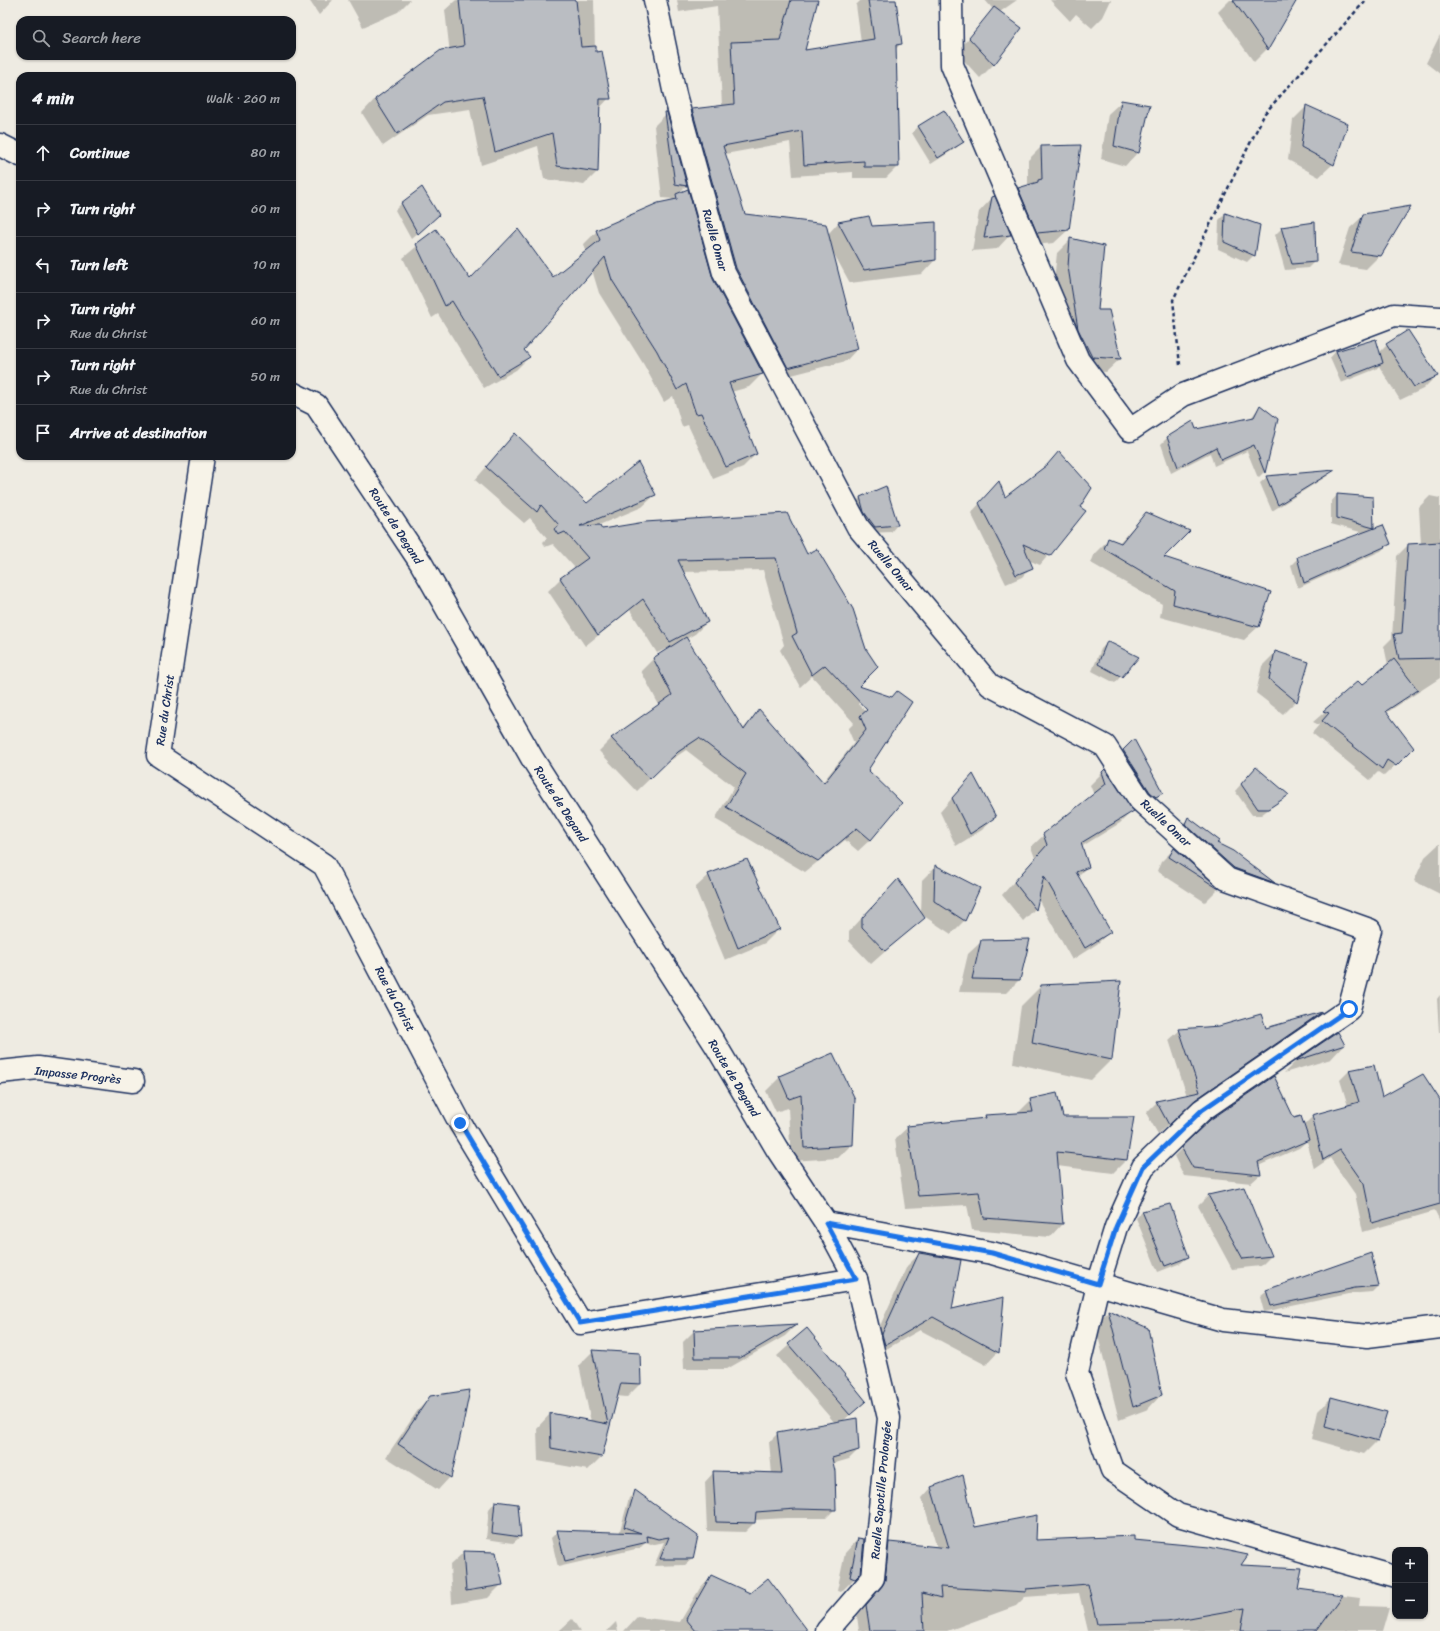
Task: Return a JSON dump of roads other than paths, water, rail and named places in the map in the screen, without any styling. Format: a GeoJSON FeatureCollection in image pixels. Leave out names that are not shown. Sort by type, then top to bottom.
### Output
{"type":"FeatureCollection","features":[{"type":"Feature","properties":{"kind":"street","name":"Ruelle Omar"},"geometry":{"type":"LineString","coordinates":[[655,0],[675,95],[724,273],[858,527],[990,685],[1105,746],[1140,800],[1227,879],[1370,930],[1349,1009],[1202,1110],[1143,1167],[1116,1227],[1098,1284]]}},
{"type":"Feature","properties":{"kind":"street"},"geometry":{"type":"LineString","coordinates":[[951,0],[952,65],[1078,360],[1130,430],[1184,394],[1394,315],[1440,318]]}},
{"type":"Feature","properties":{"kind":"street"},"geometry":{"type":"LineString","coordinates":[[0,145],[16,153]]}},
{"type":"Feature","properties":{"kind":"street","name":"Route de Degand"},"geometry":{"type":"LineString","coordinates":[[296,395],[316,405],[421,562],[532,758],[715,1044],[777,1149],[826,1223]]}},
{"type":"Feature","properties":{"kind":"street","name":"Rue du Christ"},"geometry":{"type":"LineString","coordinates":[[202,460],[158,755],[324,865],[460,1123],[580,1323],[856,1279]]}},
{"type":"Feature","properties":{"kind":"street","name":"Impasse Progrès"},"geometry":{"type":"LineString","coordinates":[[0,1072],[38,1068],[133,1081]]}},
{"type":"Feature","properties":{"kind":"street"},"geometry":{"type":"LineString","coordinates":[[826,1223],[992,1253],[1224,1320],[1367,1336],[1440,1327]]}},
{"type":"Feature","properties":{"kind":"street","name":"Ruelle Sapotille Prolongée"},"geometry":{"type":"LineString","coordinates":[[826,1223],[856,1279],[889,1418],[873,1578],[827,1631]]}},
{"type":"Feature","properties":{"kind":"street"},"geometry":{"type":"LineString","coordinates":[[1098,1284],[1077,1373],[1112,1470],[1178,1515],[1392,1576]]}}]}
